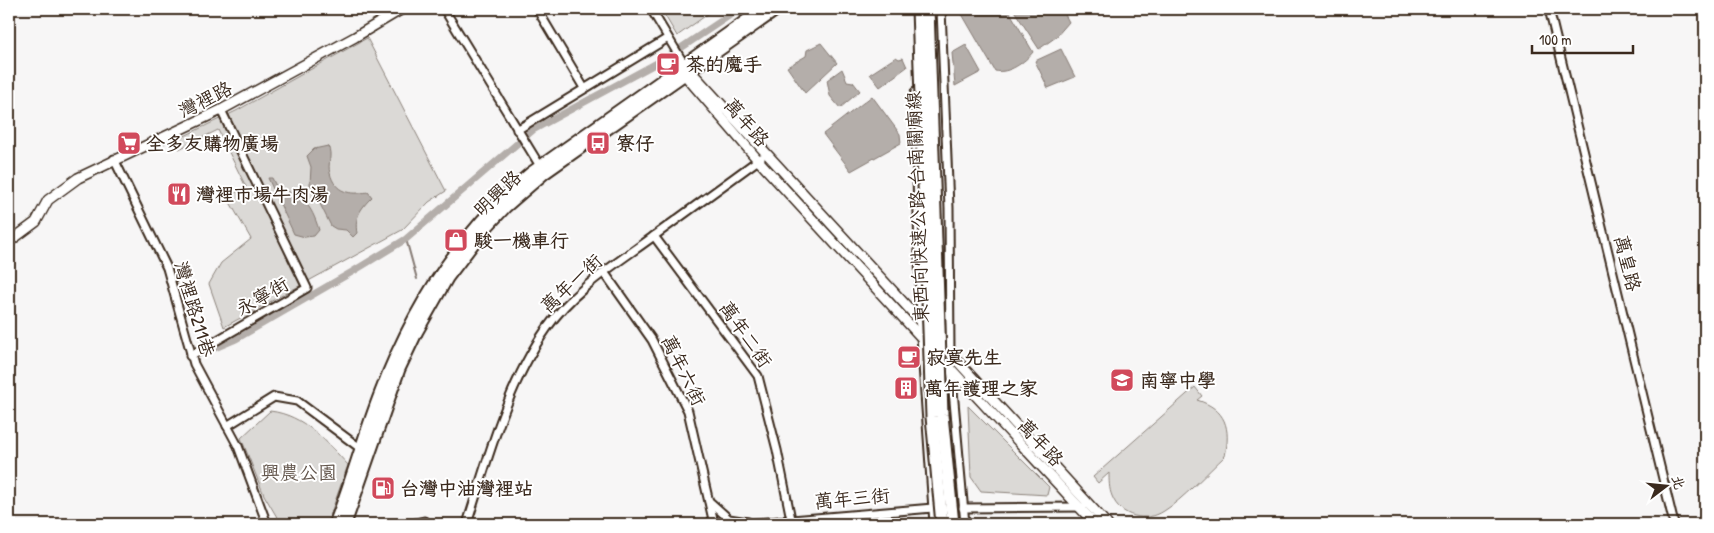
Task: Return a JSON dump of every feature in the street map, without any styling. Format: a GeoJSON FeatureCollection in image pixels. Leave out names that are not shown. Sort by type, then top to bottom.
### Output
{"type":"FeatureCollection","features":[{"type":"Feature","properties":{"kind":"main road","name":"明興路"},"geometry":{"type":"LineString","coordinates":[[345,524],[352,511],[365,451],[391,368],[410,327],[441,272],[474,228],[500,200],[540,166],[763,9]]}},
{"type":"Feature","properties":{"kind":"main road","name":"明興路"},"geometry":{"type":"LineString","coordinates":[[335,524],[417,331],[447,278],[481,233],[506,206],[544,173],[684,66],[777,9]]}},
{"type":"Feature","properties":{"kind":"main road","name":"東西向快速公路 台南關廟線"},"geometry":{"type":"LineString","coordinates":[[918,9],[932,417],[942,524]]}},
{"type":"Feature","properties":{"kind":"main road","name":"東西向快速公路 台南關廟線"},"geometry":{"type":"LineString","coordinates":[[928,9],[942,415],[953,524]]}},
{"type":"Feature","properties":{"kind":"street","name":"灣裡路"},"geometry":{"type":"LineString","coordinates":[[9,242],[36,222],[48,200],[55,193],[78,178],[114,159],[221,110],[355,37],[402,9]]}},
{"type":"Feature","properties":{"kind":"street"},"geometry":{"type":"LineString","coordinates":[[444,9],[540,166]]}},
{"type":"Feature","properties":{"kind":"street"},"geometry":{"type":"LineString","coordinates":[[537,9],[584,88]]}},
{"type":"Feature","properties":{"kind":"street"},"geometry":{"type":"LineString","coordinates":[[651,9],[684,66]]}},
{"type":"Feature","properties":{"kind":"street"},"geometry":{"type":"LineString","coordinates":[[912,9],[921,336],[934,524]]}},
{"type":"Feature","properties":{"kind":"street"},"geometry":{"type":"LineString","coordinates":[[941,9],[949,208],[950,354],[964,524]]}},
{"type":"Feature","properties":{"kind":"street","name":"萬皇路"},"geometry":{"type":"LineString","coordinates":[[1548,9],[1674,524]]}},
{"type":"Feature","properties":{"kind":"street"},"geometry":{"type":"LineString","coordinates":[[517,130],[584,88],[669,40]]}},
{"type":"Feature","properties":{"kind":"street","name":"萬年路"},"geometry":{"type":"LineString","coordinates":[[684,66],[762,158],[952,371],[1095,524]]}},
{"type":"Feature","properties":{"kind":"street","name":"永寧街"},"geometry":{"type":"LineString","coordinates":[[190,356],[307,288],[221,110]]}},
{"type":"Feature","properties":{"kind":"street","name":"萬年路"},"geometry":{"type":"LineString","coordinates":[[762,158],[921,322],[1107,524]]}},
{"type":"Feature","properties":{"kind":"street","name":"萬年一街"},"geometry":{"type":"LineString","coordinates":[[467,524],[493,442],[516,386],[546,329],[567,304],[604,272],[762,158]]}},
{"type":"Feature","properties":{"kind":"street","name":"灣裡路211巷"},"geometry":{"type":"LineString","coordinates":[[114,159],[167,268],[190,356],[238,446],[267,524]]}},
{"type":"Feature","properties":{"kind":"street","name":"萬年二街"},"geometry":{"type":"LineString","coordinates":[[654,236],[758,376],[777,450],[791,522]]}},
{"type":"Feature","properties":{"kind":"street","name":"萬年六街"},"geometry":{"type":"LineString","coordinates":[[604,272],[652,340],[688,410],[714,524]]}},
{"type":"Feature","properties":{"kind":"street"},"geometry":{"type":"LineString","coordinates":[[226,426],[274,397],[286,398],[297,401],[365,451]]}},
{"type":"Feature","properties":{"kind":"street"},"geometry":{"type":"LineString","coordinates":[[709,501],[729,519],[750,523]]}},
{"type":"Feature","properties":{"kind":"street"},"geometry":{"type":"LineString","coordinates":[[963,508],[1079,508],[1090,506]]}},
{"type":"Feature","properties":{"kind":"street","name":"萬年三街"},"geometry":{"type":"LineString","coordinates":[[743,524],[791,522],[933,508]]}},
{"type":"Feature","properties":{"kind":"street"},"geometry":{"type":"LineString","coordinates":[[411,524],[424,521],[429,524]]}},
{"type":"Feature","properties":{"kind":"green space"},"geometry":{"type":"Polygon","coordinates":[[[661,9],[715,9],[677,36],[661,9]]]}},
{"type":"Feature","properties":{"kind":"green space"},"geometry":{"type":"Polygon","coordinates":[[[367,38],[446,191],[429,202],[402,230],[224,327],[209,284],[221,263],[251,239],[227,197],[246,187],[218,130],[179,149],[174,141],[236,111],[367,38]]]}},
{"type":"Feature","properties":{"kind":"green space"},"geometry":{"type":"Polygon","coordinates":[[[1195,387],[1202,396],[1197,400],[1214,409],[1224,421],[1227,437],[1225,456],[1187,493],[1164,511],[1149,517],[1134,516],[1127,513],[1121,509],[1112,496],[1109,473],[1098,483],[1093,477],[1195,387]]]}},
{"type":"Feature","properties":{"kind":"green space"},"geometry":{"type":"Polygon","coordinates":[[[968,406],[1049,487],[1047,495],[981,491],[971,477],[968,406]]]}},
{"type":"Feature","properties":{"kind":"green space","name":"興農公園"},"geometry":{"type":"Polygon","coordinates":[[[270,411],[282,413],[314,430],[348,465],[327,524],[281,524],[264,495],[241,438],[270,411]]]}},
{"type":"Feature","properties":{"kind":"shaded area"},"geometry":{"type":"Polygon","coordinates":[[[959,9],[1008,9],[1033,52],[1026,60],[1011,69],[995,71],[959,9]]]}},
{"type":"Feature","properties":{"kind":"shaded area"},"geometry":{"type":"Polygon","coordinates":[[[1013,9],[1062,9],[1069,22],[1056,37],[1039,49],[1013,9]]]}},
{"type":"Feature","properties":{"kind":"shaded area"},"geometry":{"type":"Polygon","coordinates":[[[821,43],[837,63],[805,93],[787,67],[806,56],[807,50],[821,43]]]}},
{"type":"Feature","properties":{"kind":"shaded area"},"geometry":{"type":"Polygon","coordinates":[[[966,45],[981,72],[955,86],[952,53],[966,45]]]}},
{"type":"Feature","properties":{"kind":"shaded area"},"geometry":{"type":"Polygon","coordinates":[[[1061,49],[1075,77],[1048,88],[1035,61],[1061,49]]]}},
{"type":"Feature","properties":{"kind":"shaded area"},"geometry":{"type":"Polygon","coordinates":[[[896,57],[899,59],[903,58],[907,67],[880,87],[870,74],[896,57]]]}},
{"type":"Feature","properties":{"kind":"shaded area"},"geometry":{"type":"Polygon","coordinates":[[[842,69],[847,81],[853,82],[860,91],[840,108],[830,96],[827,80],[842,69]]]}},
{"type":"Feature","properties":{"kind":"shaded area"},"geometry":{"type":"Polygon","coordinates":[[[872,96],[900,134],[901,143],[851,171],[823,134],[872,96]]]}},
{"type":"Feature","properties":{"kind":"shaded area"},"geometry":{"type":"Polygon","coordinates":[[[328,146],[330,153],[329,170],[332,180],[339,189],[349,193],[368,192],[372,197],[359,213],[356,227],[357,233],[353,237],[346,230],[336,229],[331,226],[310,184],[311,167],[307,156],[314,149],[328,146]]]}},
{"type":"Feature","properties":{"kind":"shaded area"},"geometry":{"type":"Polygon","coordinates":[[[268,178],[272,178],[277,188],[300,198],[309,207],[319,230],[314,236],[305,237],[294,234],[268,178]]]}},
{"type":"Feature","properties":{"kind":"waterway"},"geometry":{"type":"LineString","coordinates":[[203,353],[236,339],[406,239],[533,130],[666,58],[739,9]]}},
{"type":"Feature","properties":{"kind":"waterway"},"geometry":{"type":"LineString","coordinates":[[406,239],[417,279]]}},
{"type":"Feature","properties":{"kind":"place","name":"茶的魔手"},"geometry":{"type":"Point","coordinates":[668,64]}},
{"type":"Feature","properties":{"kind":"place","name":"全多友購物廣場"},"geometry":{"type":"Point","coordinates":[129,143]}},
{"type":"Feature","properties":{"kind":"place","name":"寮仔"},"geometry":{"type":"Point","coordinates":[598,143]}},
{"type":"Feature","properties":{"kind":"place","name":"灣裡市場牛肉湯"},"geometry":{"type":"Point","coordinates":[179,194]}},
{"type":"Feature","properties":{"kind":"place","name":"駿一機車行"},"geometry":{"type":"Point","coordinates":[456,240]}},
{"type":"Feature","properties":{"kind":"place","name":"寂寞先生"},"geometry":{"type":"Point","coordinates":[909,357]}},
{"type":"Feature","properties":{"kind":"place","name":"南寧中學"},"geometry":{"type":"Point","coordinates":[1122,380]}},
{"type":"Feature","properties":{"kind":"place","name":"萬年護理之家"},"geometry":{"type":"Point","coordinates":[906,388]}},
{"type":"Feature","properties":{"kind":"place","name":"台灣中油灣裡站"},"geometry":{"type":"Point","coordinates":[383,488]}}]}
